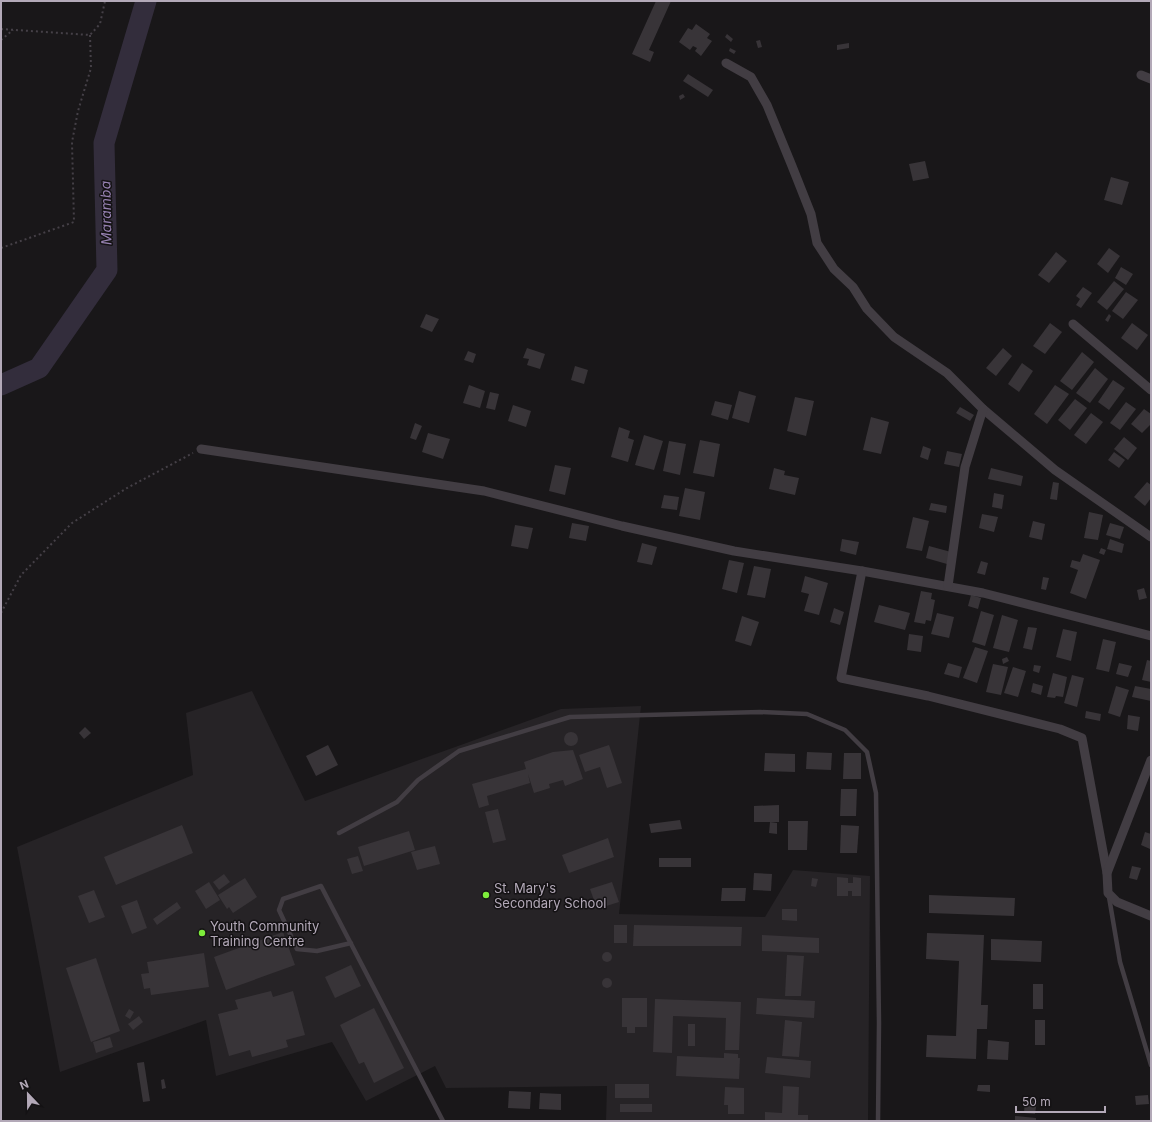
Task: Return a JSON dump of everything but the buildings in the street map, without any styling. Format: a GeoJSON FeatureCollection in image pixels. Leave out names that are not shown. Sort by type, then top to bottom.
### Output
{"type":"FeatureCollection","features":[{"type":"Feature","properties":{"kind":"street"},"geometry":{"type":"LineString","coordinates":[[726,63],[751,77],[767,105],[810,214],[817,243],[834,269],[853,287],[867,309],[894,337],[947,373],[983,409],[1055,470],[1151,537]]}},
{"type":"Feature","properties":{"kind":"street"},"geometry":{"type":"LineString","coordinates":[[1141,75],[1151,79]]}},
{"type":"Feature","properties":{"kind":"street"},"geometry":{"type":"LineString","coordinates":[[1073,324],[1151,390]]}},
{"type":"Feature","properties":{"kind":"street"},"geometry":{"type":"LineString","coordinates":[[948,586],[965,467],[983,409]]}},
{"type":"Feature","properties":{"kind":"street"},"geometry":{"type":"LineString","coordinates":[[201,449],[484,491],[622,526],[734,551],[948,586],[1046,608],[1151,636]]}},
{"type":"Feature","properties":{"kind":"street"},"geometry":{"type":"LineString","coordinates":[[862,571],[841,678],[935,698],[1060,729],[1082,738],[1107,873],[1108,893],[1117,902],[1151,916]]}},
{"type":"Feature","properties":{"kind":"street"},"geometry":{"type":"LineString","coordinates":[[1107,873],[1151,760]]}},
{"type":"Feature","properties":{"kind":"lane"},"geometry":{"type":"LineString","coordinates":[[339,833],[397,802],[418,780],[459,751],[570,717],[760,712],[807,714],[845,730],[867,752],[876,793],[879,1023],[878,1121]]}},
{"type":"Feature","properties":{"kind":"lane"},"geometry":{"type":"LineString","coordinates":[[351,943],[316,951],[297,949],[279,910],[283,899],[321,886],[351,943],[442,1121]]}},
{"type":"Feature","properties":{"kind":"lane"},"geometry":{"type":"LineString","coordinates":[[1108,893],[1120,962],[1151,1065]]}},
{"type":"Feature","properties":{"kind":"path"},"geometry":{"type":"LineString","coordinates":[[1,248],[74,222],[72,142],[78,111],[91,68],[90,35],[100,24],[105,1]]}},
{"type":"Feature","properties":{"kind":"path"},"geometry":{"type":"LineString","coordinates":[[1,29],[90,35]]}},
{"type":"Feature","properties":{"kind":"path"},"geometry":{"type":"LineString","coordinates":[[1,40],[12,30]]}},
{"type":"Feature","properties":{"kind":"path"},"geometry":{"type":"LineString","coordinates":[[1,613],[21,575],[72,523],[126,488],[201,449]]}},
{"type":"Feature","properties":{"kind":"shaded area","name":"St. Mary's Secondary School"},"geometry":{"type":"Polygon","coordinates":[[[252,691],[305,801],[561,709],[641,706],[619,914],[765,917],[793,870],[870,876],[868,1121],[606,1121],[607,1086],[446,1088],[435,1066],[366,1101],[332,1042],[216,1076],[206,1020],[60,1072],[17,847],[193,775],[186,713],[252,691]]]}},
{"type":"Feature","properties":{"kind":"waterway","name":"Maramba"},"geometry":{"type":"LineString","coordinates":[[1,385],[39,368],[107,270],[104,143],[146,1]]}},
{"type":"Feature","properties":{"kind":"place","name":"St. Mary's Secondary School"},"geometry":{"type":"Point","coordinates":[486,895]}},
{"type":"Feature","properties":{"kind":"place","name":"Youth Community Training Centre"},"geometry":{"type":"Point","coordinates":[202,933]}}]}
